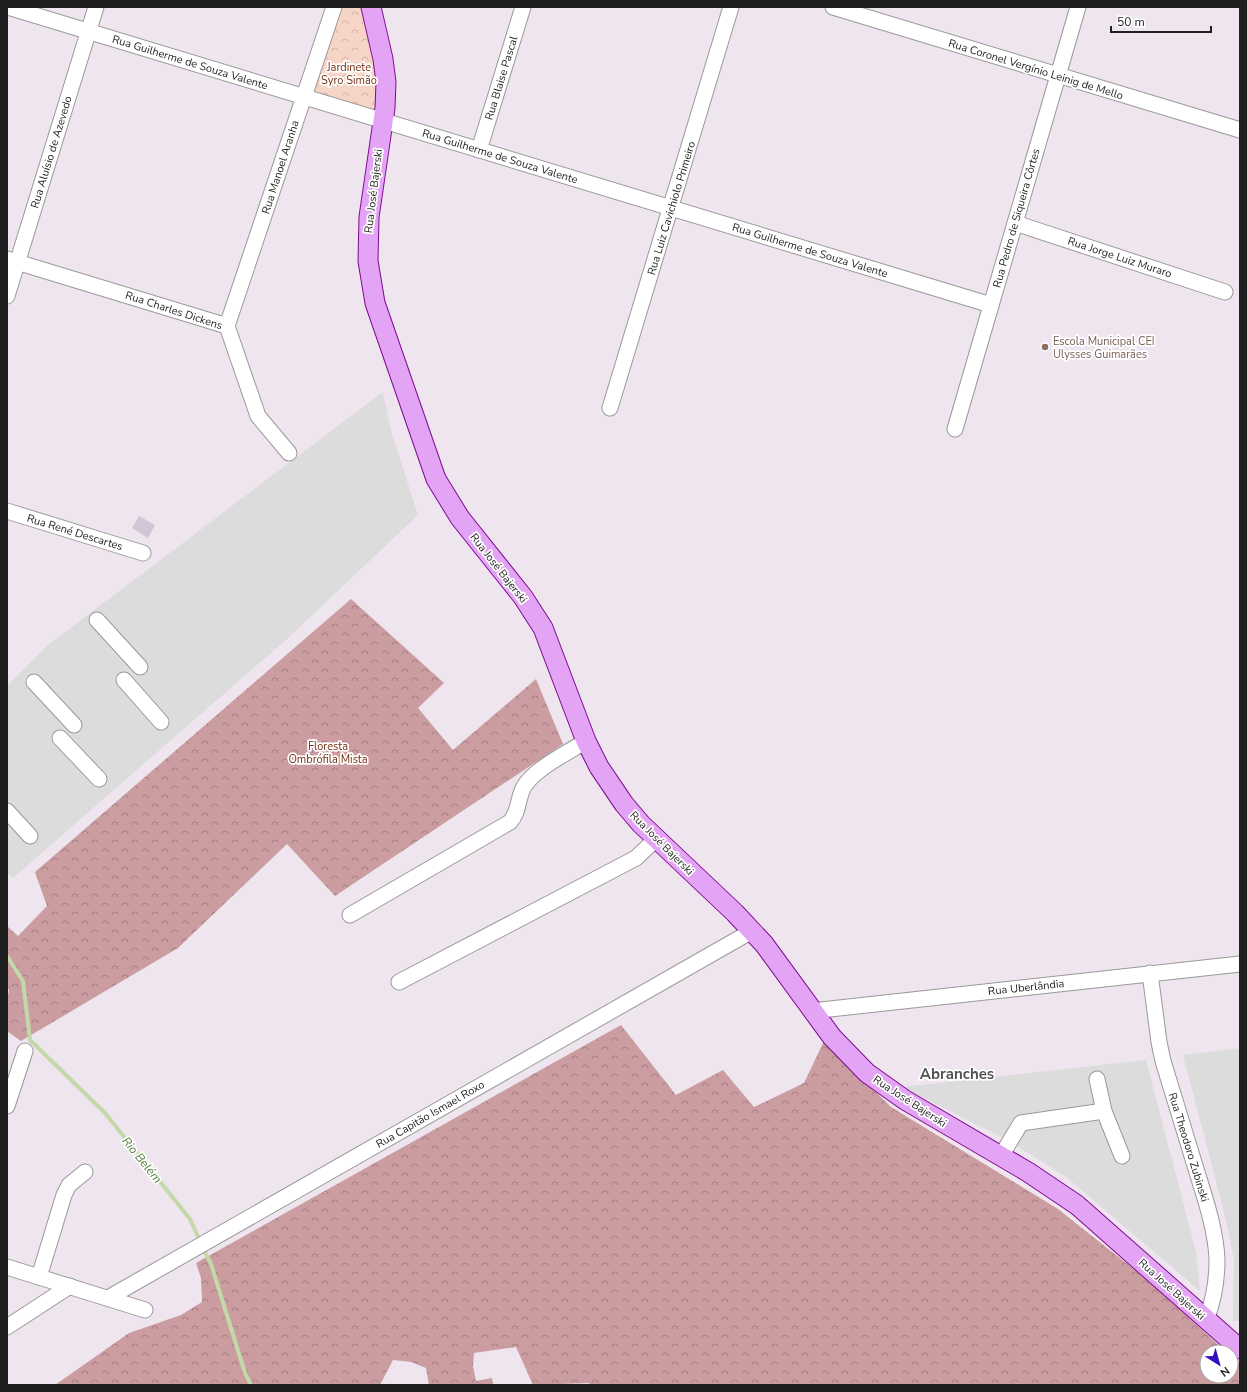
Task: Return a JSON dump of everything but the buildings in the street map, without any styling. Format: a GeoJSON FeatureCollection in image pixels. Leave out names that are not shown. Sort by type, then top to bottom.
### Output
{"type":"FeatureCollection","features":[{"type":"Feature","properties":{"kind":"main road","name":"Rua José Bajerski"},"geometry":{"type":"LineString","coordinates":[[371,7],[383,59],[386,82],[383,120],[372,190],[368,240],[370,280],[381,324],[436,479],[460,518],[523,597],[540,623],[550,645],[586,741],[599,767],[624,804],[656,839],[752,931],[776,959],[812,1011],[847,1054],[884,1087],[1005,1149],[1028,1172],[1077,1205],[1240,1349]]}},
{"type":"Feature","properties":{"kind":"street","name":"Rua Guilherme de Souza Valente"},"geometry":{"type":"LineString","coordinates":[[8,7],[991,304]]}},
{"type":"Feature","properties":{"kind":"street","name":"Rua Aluísio de Azevedo"},"geometry":{"type":"LineString","coordinates":[[7,296],[12,260],[96,7]]}},
{"type":"Feature","properties":{"kind":"street","name":"Rua Manoel Aranha"},"geometry":{"type":"LineString","coordinates":[[227,326],[334,7]]}},
{"type":"Feature","properties":{"kind":"street","name":"Rua Blaise Pascal"},"geometry":{"type":"LineString","coordinates":[[479,150],[523,7]]}},
{"type":"Feature","properties":{"kind":"street","name":"Rua Luiz Cavichiolo Primeiro"},"geometry":{"type":"LineString","coordinates":[[610,408],[732,7]]}},
{"type":"Feature","properties":{"kind":"street","name":"Rua Coronel Vergínio Leinig de Mello"},"geometry":{"type":"LineString","coordinates":[[833,7],[1240,130]]}},
{"type":"Feature","properties":{"kind":"street","name":"Rua Pedro de Siqueira Côrtes"},"geometry":{"type":"LineString","coordinates":[[955,429],[1078,7]]}},
{"type":"Feature","properties":{"kind":"street","name":"Rua Jorge Luiz Muraro"},"geometry":{"type":"LineString","coordinates":[[1015,223],[1225,292]]}},
{"type":"Feature","properties":{"kind":"street","name":"Rua Charles Dickens"},"geometry":{"type":"LineString","coordinates":[[12,260],[227,326],[256,411],[290,453]]}},
{"type":"Feature","properties":{"kind":"street","name":"Rua René Descartes"},"geometry":{"type":"LineString","coordinates":[[7,511],[143,553]]}},
{"type":"Feature","properties":{"kind":"street"},"geometry":{"type":"LineString","coordinates":[[97,620],[140,667]]}},
{"type":"Feature","properties":{"kind":"street"},"geometry":{"type":"LineString","coordinates":[[124,680],[162,722]]}},
{"type":"Feature","properties":{"kind":"street"},"geometry":{"type":"LineString","coordinates":[[34,682],[74,726]]}},
{"type":"Feature","properties":{"kind":"street"},"geometry":{"type":"LineString","coordinates":[[60,738],[99,780]]}},
{"type":"Feature","properties":{"kind":"street"},"geometry":{"type":"LineString","coordinates":[[350,915],[510,822],[518,811],[521,792],[525,784],[546,767],[586,741]]}},
{"type":"Feature","properties":{"kind":"street"},"geometry":{"type":"LineString","coordinates":[[7,811],[30,836]]}},
{"type":"Feature","properties":{"kind":"street"},"geometry":{"type":"LineString","coordinates":[[399,982],[636,858],[656,839]]}},
{"type":"Feature","properties":{"kind":"street","name":"Rua Capitão Ismael Roxo"},"geometry":{"type":"LineString","coordinates":[[108,1298],[202,1243],[752,931]]}},
{"type":"Feature","properties":{"kind":"street","name":"Rua Uberlândia"},"geometry":{"type":"LineString","coordinates":[[812,1011],[1240,964]]}},
{"type":"Feature","properties":{"kind":"street","name":"Rua Theodoro Zubinski"},"geometry":{"type":"LineString","coordinates":[[1150,973],[1163,1061],[1204,1196],[1213,1233],[1217,1259],[1216,1279],[1213,1301],[1206,1320]]}},
{"type":"Feature","properties":{"kind":"street"},"geometry":{"type":"LineString","coordinates":[[7,1106],[26,1051]]}},
{"type":"Feature","properties":{"kind":"street"},"geometry":{"type":"LineString","coordinates":[[1097,1079],[1104,1111],[1122,1156]]}},
{"type":"Feature","properties":{"kind":"street"},"geometry":{"type":"LineString","coordinates":[[1005,1149],[1021,1123],[1104,1111]]}},
{"type":"Feature","properties":{"kind":"street"},"geometry":{"type":"LineString","coordinates":[[39,1277],[64,1195],[69,1185],[85,1172]]}},
{"type":"Feature","properties":{"kind":"street"},"geometry":{"type":"LineString","coordinates":[[7,1267],[145,1310]]}},
{"type":"Feature","properties":{"kind":"street"},"geometry":{"type":"LineString","coordinates":[[7,1327],[70,1286]]}},
{"type":"Feature","properties":{"kind":"shaded area"},"geometry":{"type":"Polygon","coordinates":[[[383,392],[391,431],[418,515],[287,639],[13,878],[7,874],[7,686],[49,644],[383,392]]]}},
{"type":"Feature","properties":{"kind":"shaded area"},"geometry":{"type":"Polygon","coordinates":[[[1240,1048],[1240,1321],[1233,1321],[1234,1260],[1225,1216],[1183,1055],[1240,1048]]]}},
{"type":"Feature","properties":{"kind":"shaded area"},"geometry":{"type":"Polygon","coordinates":[[[1146,1060],[1196,1252],[1200,1291],[1066,1177],[1009,1141],[902,1087],[1146,1060]]]}},
{"type":"Feature","properties":{"kind":"green space","name":"Jardinete Syro Simão"},"geometry":{"type":"Polygon","coordinates":[[[340,7],[364,7],[377,62],[378,114],[311,93],[340,7]]]}},
{"type":"Feature","properties":{"kind":"green space","name":"Floresta Ombrófila Mista"},"geometry":{"type":"Polygon","coordinates":[[[351,599],[444,683],[418,708],[453,750],[536,679],[563,744],[335,896],[287,844],[178,948],[21,1041],[7,1031],[7,1001],[9,990],[7,987],[7,926],[18,936],[47,906],[35,872],[351,599]]]}},
{"type":"Feature","properties":{"kind":"green space"},"geometry":{"type":"Polygon","coordinates":[[[621,1025],[676,1095],[723,1070],[754,1107],[804,1083],[824,1041],[891,1107],[1058,1209],[1155,1286],[1217,1344],[1199,1344],[1199,1384],[1239,1384],[1239,1364],[1240,1385],[1020,1385],[1018,1383],[1016,1385],[590,1385],[589,1383],[533,1385],[516,1347],[474,1353],[473,1366],[476,1381],[492,1378],[493,1385],[429,1385],[426,1368],[411,1362],[393,1360],[380,1385],[55,1385],[129,1333],[181,1315],[202,1302],[201,1278],[196,1263],[621,1025]]]}},
{"type":"Feature","properties":{"kind":"waterway","name":"Rio Belém"},"geometry":{"type":"LineString","coordinates":[[7,956],[23,981],[30,1040],[105,1113],[190,1219],[200,1241]]}},
{"type":"Feature","properties":{"kind":"waterway","name":"Rio Belém"},"geometry":{"type":"LineString","coordinates":[[203,1248],[211,1264],[245,1373],[251,1385]]}},
{"type":"Feature","properties":{"kind":"place","name":"Escola Municipal CEI Ulysses Guimarães"},"geometry":{"type":"Point","coordinates":[1045,347]}},
{"type":"Feature","properties":{"kind":"district","name":"Abranches"},"geometry":{"type":"Point","coordinates":[957,1074]}}]}
